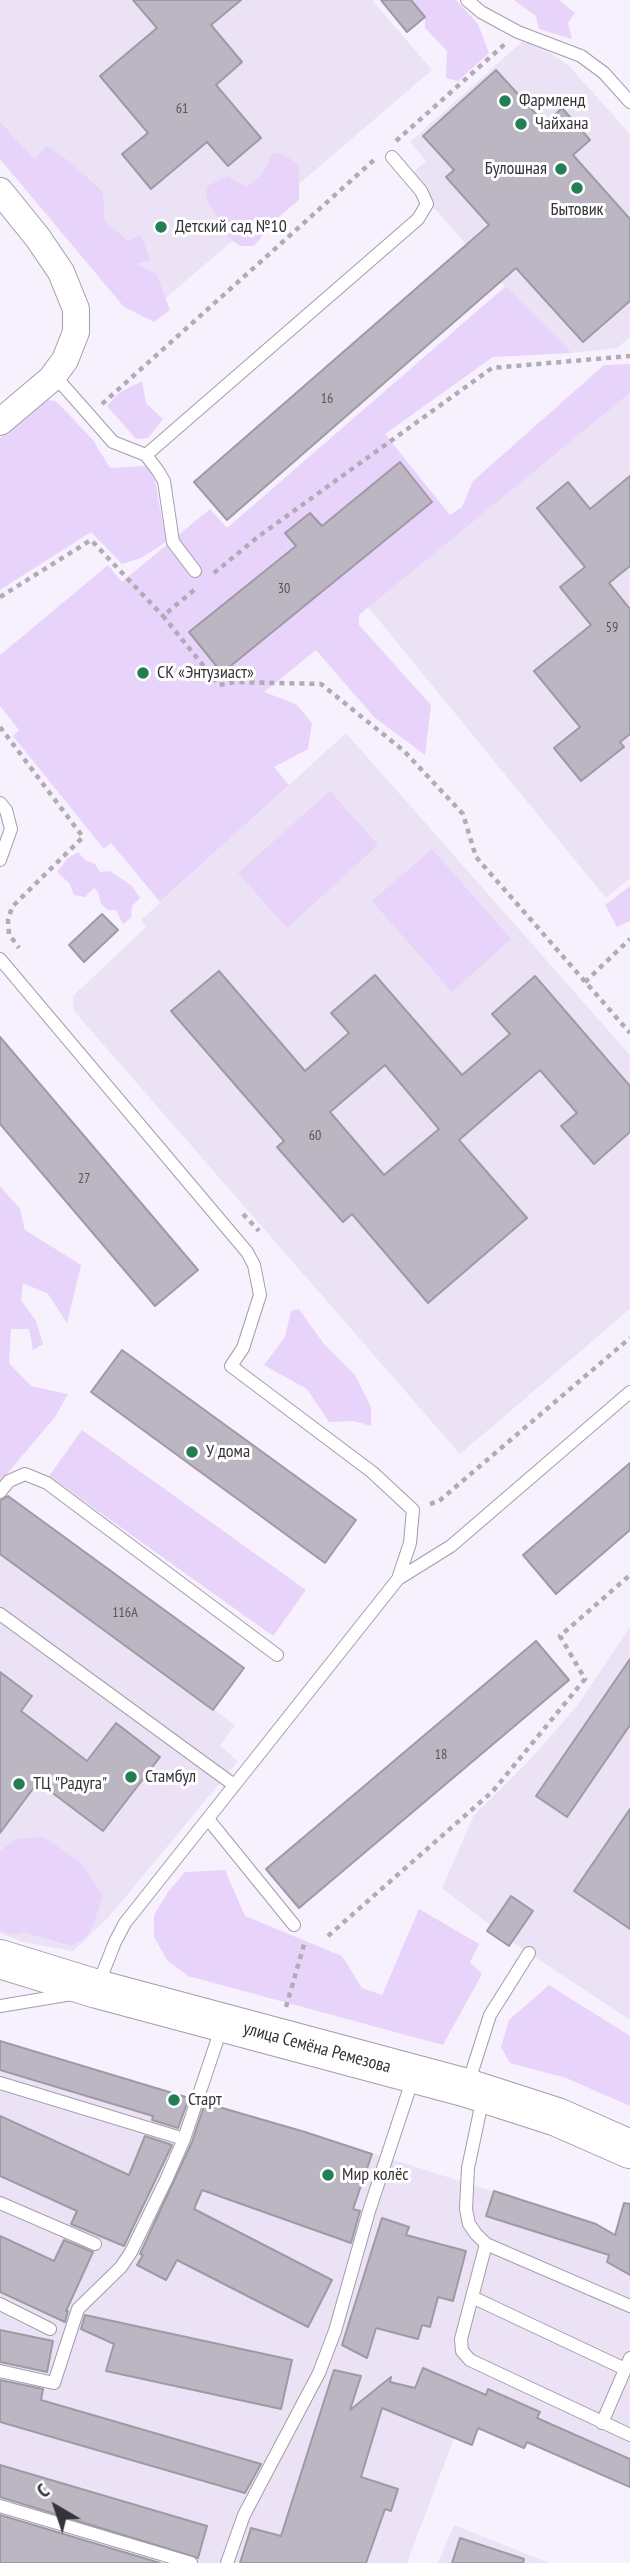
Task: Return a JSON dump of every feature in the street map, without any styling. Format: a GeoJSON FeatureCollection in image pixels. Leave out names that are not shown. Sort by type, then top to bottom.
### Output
{"type":"FeatureCollection","features":[{"type":"Feature","properties":{"kind":"main road","name":"улица Семёна Ремезова"},"geometry":{"type":"LineString","coordinates":[[0,1959],[97,1989],[476,2091],[557,2118],[630,2149]]}},
{"type":"Feature","properties":{"kind":"street"},"geometry":{"type":"LineString","coordinates":[[0,191],[61,272],[76,309],[76,332],[65,360],[54,375],[4,411]]}},
{"type":"Feature","properties":{"kind":"lane"},"geometry":{"type":"LineString","coordinates":[[467,0],[481,12],[518,32],[581,56],[604,73],[630,102]]}},
{"type":"Feature","properties":{"kind":"lane"},"geometry":{"type":"LineString","coordinates":[[146,455],[418,219],[427,204],[421,191],[389,153]]}},
{"type":"Feature","properties":{"kind":"lane"},"geometry":{"type":"LineString","coordinates":[[54,375],[113,442],[146,455],[164,481],[173,542],[195,571]]}},
{"type":"Feature","properties":{"kind":"lane"},"geometry":{"type":"LineString","coordinates":[[0,803],[6,810],[11,829],[0,860]]}},
{"type":"Feature","properties":{"kind":"lane"},"geometry":{"type":"LineString","coordinates":[[0,959],[247,1252],[254,1265],[260,1295],[243,1348],[231,1366],[372,1472],[413,1510],[410,1543],[398,1579]]}},
{"type":"Feature","properties":{"kind":"lane"},"geometry":{"type":"LineString","coordinates":[[0,2007],[97,1989],[125,1923],[398,1579],[451,1546],[630,1392]]}},
{"type":"Feature","properties":{"kind":"lane"},"geometry":{"type":"LineString","coordinates":[[0,1492],[9,1481],[25,1474],[47,1483],[277,1656]]}},
{"type":"Feature","properties":{"kind":"lane"},"geometry":{"type":"LineString","coordinates":[[0,1614],[234,1785]]}},
{"type":"Feature","properties":{"kind":"lane"},"geometry":{"type":"LineString","coordinates":[[208,1819],[294,1925]]}},
{"type":"Feature","properties":{"kind":"lane"},"geometry":{"type":"LineString","coordinates":[[529,1953],[490,2015],[476,2091],[468,2168],[466,2209],[469,2224],[486,2244],[630,2306]]}},
{"type":"Feature","properties":{"kind":"lane"},"geometry":{"type":"LineString","coordinates":[[0,2371],[54,2383],[78,2309],[121,2267],[131,2252],[184,2139],[223,2023]]}},
{"type":"Feature","properties":{"kind":"lane"},"geometry":{"type":"LineString","coordinates":[[227,2563],[244,2515],[319,2373],[335,2331],[369,2211],[415,2074]]}},
{"type":"Feature","properties":{"kind":"lane"},"geometry":{"type":"LineString","coordinates":[[0,2083],[184,2139]]}},
{"type":"Feature","properties":{"kind":"lane"},"geometry":{"type":"LineString","coordinates":[[0,2203],[95,2244]]}},
{"type":"Feature","properties":{"kind":"lane"},"geometry":{"type":"LineString","coordinates":[[486,2244],[461,2339],[462,2351],[470,2360],[630,2435]]}},
{"type":"Feature","properties":{"kind":"lane"},"geometry":{"type":"LineString","coordinates":[[472,2297],[628,2363],[602,2423]]}},
{"type":"Feature","properties":{"kind":"lane"},"geometry":{"type":"LineString","coordinates":[[0,2304],[50,2329]]}},
{"type":"Feature","properties":{"kind":"lane"},"geometry":{"type":"LineString","coordinates":[[0,2506],[191,2563]]}},
{"type":"Feature","properties":{"kind":"path"},"geometry":{"type":"LineString","coordinates":[[389,153],[518,32]]}},
{"type":"Feature","properties":{"kind":"path"},"geometry":{"type":"LineString","coordinates":[[88,416],[376,159]]}},
{"type":"Feature","properties":{"kind":"path"},"geometry":{"type":"LineString","coordinates":[[206,580],[259,536],[492,368],[630,356]]}},
{"type":"Feature","properties":{"kind":"path"},"geometry":{"type":"LineString","coordinates":[[0,597],[91,540],[163,616],[219,685],[235,682],[321,684],[404,751],[463,814],[476,857],[630,1033]]}},
{"type":"Feature","properties":{"kind":"path"},"geometry":{"type":"LineString","coordinates":[[163,616],[195,589]]}},
{"type":"Feature","properties":{"kind":"path"},"geometry":{"type":"LineString","coordinates":[[0,727],[83,837],[12,907],[8,920],[9,934],[25,956]]}},
{"type":"Feature","properties":{"kind":"path"},"geometry":{"type":"LineString","coordinates":[[585,982],[630,939]]}},
{"type":"Feature","properties":{"kind":"path"},"geometry":{"type":"LineString","coordinates":[[241,1211],[259,1231]]}},
{"type":"Feature","properties":{"kind":"path"},"geometry":{"type":"LineString","coordinates":[[413,1510],[439,1501],[630,1338]]}},
{"type":"Feature","properties":{"kind":"path"},"geometry":{"type":"LineString","coordinates":[[328,1936],[493,1791],[585,1679],[560,1636],[630,1575]]}},
{"type":"Feature","properties":{"kind":"path"},"geometry":{"type":"LineString","coordinates":[[285,2008],[308,1930]]}},
{"type":"Feature","properties":{"kind":"shaded area","name":"Детский сад №10"},"geometry":{"type":"Polygon","coordinates":[[[0,0],[372,0],[432,70],[147,314],[0,141],[0,0]]]}},
{"type":"Feature","properties":{"kind":"shaded area"},"geometry":{"type":"Polygon","coordinates":[[[411,0],[456,0],[478,24],[489,53],[458,81],[446,78],[447,51],[425,28],[425,17],[411,0]]]}},
{"type":"Feature","properties":{"kind":"shaded area"},"geometry":{"type":"Polygon","coordinates":[[[514,0],[559,0],[575,13],[568,23],[572,39],[539,29],[536,16],[514,0]]]}},
{"type":"Feature","properties":{"kind":"shaded area"},"geometry":{"type":"Polygon","coordinates":[[[524,40],[541,46],[570,67],[630,134],[630,337],[617,348],[572,353],[500,282],[407,178],[426,161],[410,142],[524,40]]]}},
{"type":"Feature","properties":{"kind":"shaded area"},"geometry":{"type":"Polygon","coordinates":[[[0,122],[34,159],[47,146],[70,162],[103,192],[105,221],[128,241],[141,235],[150,260],[135,264],[156,273],[170,310],[154,322],[124,307],[0,159],[0,122]]]}},
{"type":"Feature","properties":{"kind":"shaded area"},"geometry":{"type":"Polygon","coordinates":[[[273,152],[286,156],[299,165],[299,200],[275,220],[254,246],[240,246],[220,231],[221,221],[207,202],[206,187],[227,176],[246,187],[263,174],[273,152]]]}},
{"type":"Feature","properties":{"kind":"shaded area","name":"СК «Энтузиаст»"},"geometry":{"type":"Polygon","coordinates":[[[506,286],[572,353],[493,357],[385,434],[450,515],[462,507],[473,481],[604,365],[630,364],[630,393],[359,615],[359,625],[431,705],[425,755],[374,717],[316,650],[264,692],[296,704],[312,723],[308,749],[274,767],[289,785],[160,902],[111,843],[104,849],[13,736],[19,730],[0,706],[0,655],[108,565],[122,582],[210,509],[227,528],[506,286]]]}},
{"type":"Feature","properties":{"kind":"shaded area"},"geometry":{"type":"Polygon","coordinates":[[[142,381],[146,403],[163,419],[148,438],[136,439],[107,406],[119,393],[142,381]]]}},
{"type":"Feature","properties":{"kind":"shaded area"},"geometry":{"type":"Polygon","coordinates":[[[630,393],[630,878],[606,898],[368,607],[630,393]]]}},
{"type":"Feature","properties":{"kind":"shaded area"},"geometry":{"type":"Polygon","coordinates":[[[35,399],[56,401],[93,440],[110,468],[147,466],[155,480],[166,542],[141,558],[122,564],[91,532],[0,590],[0,438],[9,434],[11,421],[35,399]]]}},
{"type":"Feature","properties":{"kind":"shaded area"},"geometry":{"type":"Polygon","coordinates":[[[346,733],[630,1055],[630,1309],[460,1454],[74,1011],[73,996],[146,927],[141,920],[346,733]]]}},
{"type":"Feature","properties":{"kind":"shaded area"},"geometry":{"type":"Polygon","coordinates":[[[330,791],[378,845],[287,928],[238,873],[330,791]]]}},
{"type":"Feature","properties":{"kind":"shaded area"},"geometry":{"type":"Polygon","coordinates":[[[432,849],[511,939],[452,992],[372,901],[432,849]]]}},
{"type":"Feature","properties":{"kind":"shaded area"},"geometry":{"type":"Polygon","coordinates":[[[78,852],[85,860],[95,864],[100,872],[110,871],[132,886],[140,898],[132,906],[131,918],[123,924],[116,910],[108,910],[101,904],[94,888],[85,897],[74,895],[69,883],[57,872],[67,859],[78,852]]]}},
{"type":"Feature","properties":{"kind":"shaded area"},"geometry":{"type":"Polygon","coordinates":[[[630,886],[630,921],[617,927],[605,905],[630,886]]]}},
{"type":"Feature","properties":{"kind":"shaded area"},"geometry":{"type":"Polygon","coordinates":[[[0,1186],[20,1209],[25,1230],[81,1265],[67,1323],[48,1294],[23,1283],[21,1300],[36,1321],[43,1344],[33,1350],[29,1329],[11,1329],[9,1363],[31,1386],[68,1394],[55,1417],[0,1482],[0,1186]]]}},
{"type":"Feature","properties":{"kind":"shaded area"},"geometry":{"type":"Polygon","coordinates":[[[299,1309],[324,1344],[355,1375],[371,1407],[371,1426],[354,1421],[329,1422],[307,1389],[264,1365],[285,1337],[291,1311],[299,1309]]]}},
{"type":"Feature","properties":{"kind":"shaded area"},"geometry":{"type":"Polygon","coordinates":[[[82,1430],[306,1590],[273,1636],[49,1476],[82,1430]]]}},
{"type":"Feature","properties":{"kind":"shaded area"},"geometry":{"type":"Polygon","coordinates":[[[0,1554],[235,1725],[220,1746],[238,1761],[108,1918],[73,1951],[23,1942],[0,1933],[0,1554]]]}},
{"type":"Feature","properties":{"kind":"shaded area"},"geometry":{"type":"Polygon","coordinates":[[[630,1627],[630,2020],[512,1942],[509,1946],[487,1931],[490,1925],[442,1888],[474,1815],[528,1762],[577,1706],[630,1627]]]}},
{"type":"Feature","properties":{"kind":"shaded area"},"geometry":{"type":"Polygon","coordinates":[[[44,1837],[80,1862],[103,1896],[92,1928],[85,1938],[72,1946],[22,1932],[14,1935],[0,1930],[0,1851],[16,1839],[44,1837]]]}},
{"type":"Feature","properties":{"kind":"shaded area"},"geometry":{"type":"Polygon","coordinates":[[[225,1870],[245,1916],[342,1956],[362,1988],[382,1995],[419,1909],[479,1944],[470,1962],[482,1974],[443,2045],[188,1976],[167,1960],[154,1937],[154,1915],[168,1892],[185,1872],[225,1870]]]}},
{"type":"Feature","properties":{"kind":"shaded area"},"geometry":{"type":"Polygon","coordinates":[[[549,1985],[630,2036],[630,2106],[566,2078],[510,2063],[501,2047],[509,2020],[549,1985]]]}},
{"type":"Feature","properties":{"kind":"shaded area"},"geometry":{"type":"Polygon","coordinates":[[[0,2041],[305,2132],[596,2224],[630,2243],[630,2487],[531,2444],[524,2448],[479,2429],[472,2445],[454,2438],[407,2563],[0,2563],[0,2041]]]}},
{"type":"Feature","properties":{"kind":"shaded area"},"geometry":{"type":"Polygon","coordinates":[[[454,2525],[549,2563],[438,2563],[454,2525]]]}},
{"type":"Feature","properties":{"kind":"building"},"geometry":{"type":"Polygon","coordinates":[[[133,0],[241,0],[211,25],[242,62],[216,85],[261,138],[228,166],[207,142],[151,189],[122,154],[148,133],[100,76],[157,28],[133,0]]]}},
{"type":"Feature","properties":{"kind":"building"},"geometry":{"type":"Polygon","coordinates":[[[381,0],[411,0],[425,17],[407,32],[381,0]]]}},
{"type":"Feature","properties":{"kind":"building"},"geometry":{"type":"Polygon","coordinates":[[[496,70],[545,124],[562,108],[590,140],[573,155],[630,219],[630,301],[583,342],[516,268],[227,520],[194,482],[489,225],[446,177],[454,170],[423,136],[496,70]]]}},
{"type":"Feature","properties":{"kind":"building"},"geometry":{"type":"Polygon","coordinates":[[[400,462],[432,502],[222,673],[189,632],[296,546],[285,533],[310,513],[322,526],[400,462]]]}},
{"type":"Feature","properties":{"kind":"building"},"geometry":{"type":"Polygon","coordinates":[[[630,476],[630,566],[609,583],[630,609],[630,734],[620,742],[624,747],[581,781],[554,748],[580,727],[534,671],[591,625],[560,587],[585,567],[537,508],[568,482],[590,509],[630,476]]]}},
{"type":"Feature","properties":{"kind":"building"},"geometry":{"type":"Polygon","coordinates":[[[102,914],[118,930],[84,962],[69,945],[102,914]]]}},
{"type":"Feature","properties":{"kind":"building"},"geometry":{"type":"Polygon","coordinates":[[[219,971],[305,1071],[349,1033],[331,1013],[375,975],[462,1075],[510,1034],[492,1014],[535,976],[630,1086],[630,1132],[594,1164],[561,1126],[577,1113],[540,1070],[459,1140],[527,1218],[428,1303],[352,1214],[343,1222],[277,1147],[284,1141],[171,1011],[219,971]],[[385,1065],[330,1112],[384,1175],[439,1129],[385,1065]]]}},
{"type":"Feature","properties":{"kind":"building"},"geometry":{"type":"Polygon","coordinates":[[[0,1037],[198,1270],[155,1306],[0,1124],[0,1037]]]}},
{"type":"Feature","properties":{"kind":"building"},"geometry":{"type":"Polygon","coordinates":[[[122,1350],[356,1520],[325,1563],[91,1392],[122,1350]]]}},
{"type":"Feature","properties":{"kind":"building"},"geometry":{"type":"Polygon","coordinates":[[[630,1463],[630,1530],[556,1594],[523,1555],[630,1463]]]}},
{"type":"Feature","properties":{"kind":"building"},"geometry":{"type":"Polygon","coordinates":[[[8,1496],[244,1668],[213,1710],[0,1554],[0,1501],[8,1496]]]}},
{"type":"Feature","properties":{"kind":"building"},"geometry":{"type":"Polygon","coordinates":[[[536,1641],[569,1680],[299,1908],[266,1869],[536,1641]]]}},
{"type":"Feature","properties":{"kind":"building"},"geometry":{"type":"Polygon","coordinates":[[[630,1659],[630,1725],[567,1817],[536,1796],[630,1659]]]}},
{"type":"Feature","properties":{"kind":"building"},"geometry":{"type":"Polygon","coordinates":[[[0,1672],[32,1696],[21,1711],[87,1761],[116,1723],[160,1757],[103,1831],[38,1782],[0,1833],[0,1672]]]}},
{"type":"Feature","properties":{"kind":"building"},"geometry":{"type":"Polygon","coordinates":[[[630,1809],[630,1929],[574,1891],[630,1809]]]}},
{"type":"Feature","properties":{"kind":"building"},"geometry":{"type":"Polygon","coordinates":[[[511,1896],[533,1911],[509,1946],[487,1931],[511,1896]]]}},
{"type":"Feature","properties":{"kind":"building"},"geometry":{"type":"Polygon","coordinates":[[[0,2041],[189,2098],[178,2128],[152,2120],[153,2116],[0,2070],[0,2041]]]}},
{"type":"Feature","properties":{"kind":"building"},"geometry":{"type":"Polygon","coordinates":[[[205,2103],[372,2154],[353,2209],[360,2211],[351,2243],[202,2190],[194,2209],[332,2280],[308,2327],[177,2260],[166,2280],[137,2265],[192,2142],[205,2103]]]}},
{"type":"Feature","properties":{"kind":"building"},"geometry":{"type":"Polygon","coordinates":[[[0,2116],[129,2175],[145,2136],[172,2145],[124,2246],[71,2224],[77,2211],[0,2176],[0,2116]]]}},
{"type":"Feature","properties":{"kind":"building"},"geometry":{"type":"Polygon","coordinates":[[[494,2191],[596,2224],[615,2235],[624,2203],[630,2204],[630,2275],[607,2262],[609,2255],[486,2216],[494,2191]]]}},
{"type":"Feature","properties":{"kind":"building"},"geometry":{"type":"Polygon","coordinates":[[[382,2218],[409,2227],[406,2235],[466,2251],[453,2301],[438,2297],[430,2327],[422,2325],[418,2339],[376,2328],[367,2358],[342,2345],[382,2218]]]}},
{"type":"Feature","properties":{"kind":"building"},"geometry":{"type":"Polygon","coordinates":[[[0,2236],[54,2261],[64,2240],[93,2252],[66,2311],[65,2322],[0,2292],[0,2236]]]}},
{"type":"Feature","properties":{"kind":"building"},"geometry":{"type":"Polygon","coordinates":[[[85,2315],[292,2360],[281,2409],[106,2371],[114,2344],[81,2329],[85,2315]]]}},
{"type":"Feature","properties":{"kind":"building"},"geometry":{"type":"Polygon","coordinates":[[[0,2330],[53,2341],[47,2372],[0,2362],[0,2330]]]}},
{"type":"Feature","properties":{"kind":"building"},"geometry":{"type":"Polygon","coordinates":[[[423,2368],[486,2395],[488,2389],[540,2412],[537,2418],[630,2459],[630,2487],[527,2442],[524,2448],[478,2428],[472,2445],[382,2408],[361,2477],[398,2489],[391,2511],[385,2509],[366,2563],[240,2563],[251,2528],[281,2536],[334,2370],[361,2376],[350,2410],[391,2377],[390,2382],[415,2388],[423,2368]]]}},
{"type":"Feature","properties":{"kind":"building"},"geometry":{"type":"Polygon","coordinates":[[[0,2380],[43,2389],[41,2400],[261,2464],[245,2493],[0,2422],[0,2380]]]}},
{"type":"Feature","properties":{"kind":"building"},"geometry":{"type":"Polygon","coordinates":[[[0,2465],[207,2526],[198,2558],[0,2497],[0,2465]]]}},
{"type":"Feature","properties":{"kind":"building"},"geometry":{"type":"Polygon","coordinates":[[[0,2515],[160,2563],[0,2563],[0,2515]]]}},
{"type":"Feature","properties":{"kind":"building"},"geometry":{"type":"Polygon","coordinates":[[[460,2538],[524,2559],[523,2563],[452,2563],[460,2538]]]}},
{"type":"Feature","properties":{"kind":"place","name":"Фармленд"},"geometry":{"type":"Point","coordinates":[505,101]}},
{"type":"Feature","properties":{"kind":"place","name":"Чайхана"},"geometry":{"type":"Point","coordinates":[521,124]}},
{"type":"Feature","properties":{"kind":"place","name":"Булошная"},"geometry":{"type":"Point","coordinates":[561,169]}},
{"type":"Feature","properties":{"kind":"place","name":"Бытовик"},"geometry":{"type":"Point","coordinates":[577,188]}},
{"type":"Feature","properties":{"kind":"place","name":"Детский сад №10"},"geometry":{"type":"Point","coordinates":[161,227]}},
{"type":"Feature","properties":{"kind":"place","name":"СК «Энтузиаст»"},"geometry":{"type":"Point","coordinates":[143,673]}},
{"type":"Feature","properties":{"kind":"place","name":"У дома"},"geometry":{"type":"Point","coordinates":[192,1452]}},
{"type":"Feature","properties":{"kind":"place","name":"Стамбул"},"geometry":{"type":"Point","coordinates":[131,1777]}},
{"type":"Feature","properties":{"kind":"place","name":"ТЦ \"Радуга\""},"geometry":{"type":"Point","coordinates":[19,1784]}},
{"type":"Feature","properties":{"kind":"place","name":"Старт"},"geometry":{"type":"Point","coordinates":[174,2100]}},
{"type":"Feature","properties":{"kind":"place","name":"Мир колёс"},"geometry":{"type":"Point","coordinates":[328,2175]}}]}
